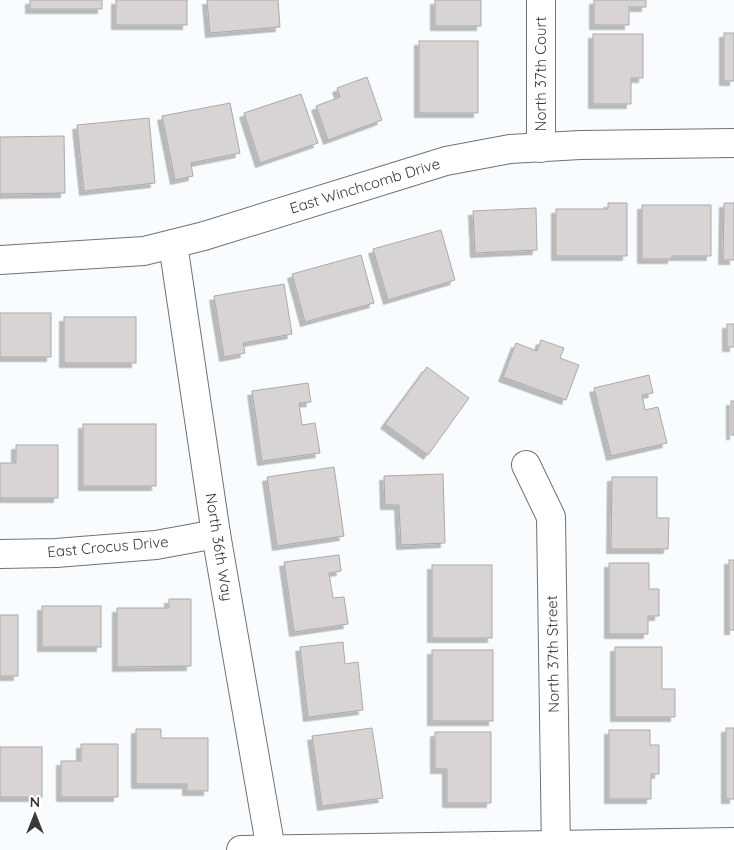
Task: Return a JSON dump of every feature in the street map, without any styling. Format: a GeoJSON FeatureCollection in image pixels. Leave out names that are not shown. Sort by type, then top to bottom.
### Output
{"type":"FeatureCollection","features":[{"type":"Feature","properties":{"kind":"street","name":"North 37th Court"},"geometry":{"type":"LineString","coordinates":[[541,0],[541,148]]}},
{"type":"Feature","properties":{"kind":"street","name":"East Winchcomb Drive"},"geometry":{"type":"LineString","coordinates":[[0,260],[144,251],[204,236],[446,162],[510,150],[580,145],[734,143]]}},
{"type":"Feature","properties":{"kind":"street","name":"North 36th Way"},"geometry":{"type":"LineString","coordinates":[[173,244],[216,534],[271,850]]}},
{"type":"Feature","properties":{"kind":"street","name":"North 37th Street"},"geometry":{"type":"LineString","coordinates":[[526,465],[551,517],[556,848]]}},
{"type":"Feature","properties":{"kind":"street","name":"East Crocus Drive"},"geometry":{"type":"LineString","coordinates":[[0,554],[56,553],[156,545],[216,534]]}},
{"type":"Feature","properties":{"kind":"street"},"geometry":{"type":"LineString","coordinates":[[241,850],[556,848],[734,842]]}},
{"type":"Feature","properties":{"kind":"building"},"geometry":{"type":"Polygon","coordinates":[[[30,0],[102,0],[102,9],[30,9],[30,0]]]}},
{"type":"Feature","properties":{"kind":"building"},"geometry":{"type":"Polygon","coordinates":[[[116,0],[187,0],[187,25],[116,25],[116,0]]]}},
{"type":"Feature","properties":{"kind":"building"},"geometry":{"type":"Polygon","coordinates":[[[207,0],[278,0],[280,27],[210,33],[207,0]]]}},
{"type":"Feature","properties":{"kind":"building"},"geometry":{"type":"Polygon","coordinates":[[[435,0],[481,0],[481,26],[435,26],[435,0]]]}},
{"type":"Feature","properties":{"kind":"building"},"geometry":{"type":"Polygon","coordinates":[[[594,0],[646,0],[646,7],[629,7],[629,25],[594,25],[594,0]]]}},
{"type":"Feature","properties":{"kind":"building"},"geometry":{"type":"Polygon","coordinates":[[[724,33],[734,33],[734,81],[724,81],[724,33]]]}},
{"type":"Feature","properties":{"kind":"building"},"geometry":{"type":"Polygon","coordinates":[[[593,34],[643,34],[643,78],[631,78],[631,104],[593,104],[593,34]]]}},
{"type":"Feature","properties":{"kind":"building"},"geometry":{"type":"Polygon","coordinates":[[[419,41],[478,41],[478,113],[419,113],[419,41]]]}},
{"type":"Feature","properties":{"kind":"building"},"geometry":{"type":"Polygon","coordinates":[[[367,77],[382,120],[328,140],[316,106],[340,97],[337,88],[367,77]]]}},
{"type":"Feature","properties":{"kind":"building"},"geometry":{"type":"Polygon","coordinates":[[[301,94],[318,143],[260,163],[244,113],[301,94]]]}},
{"type":"Feature","properties":{"kind":"building"},"geometry":{"type":"Polygon","coordinates":[[[230,103],[240,153],[191,163],[193,176],[175,180],[162,116],[230,103]]]}},
{"type":"Feature","properties":{"kind":"building"},"geometry":{"type":"Polygon","coordinates":[[[149,118],[155,183],[84,191],[77,125],[149,118]]]}},
{"type":"Feature","properties":{"kind":"building"},"geometry":{"type":"Polygon","coordinates":[[[64,136],[65,193],[0,194],[0,137],[64,136]]]}},
{"type":"Feature","properties":{"kind":"building"},"geometry":{"type":"Polygon","coordinates":[[[608,203],[627,203],[627,256],[556,256],[556,209],[608,209],[608,203]]]}},
{"type":"Feature","properties":{"kind":"building"},"geometry":{"type":"Polygon","coordinates":[[[724,203],[734,203],[734,260],[723,260],[724,203]]]}},
{"type":"Feature","properties":{"kind":"building"},"geometry":{"type":"Polygon","coordinates":[[[642,205],[711,205],[711,256],[672,256],[672,259],[642,259],[642,205]]]}},
{"type":"Feature","properties":{"kind":"building"},"geometry":{"type":"Polygon","coordinates":[[[536,208],[537,250],[475,253],[473,211],[536,208]]]}},
{"type":"Feature","properties":{"kind":"building"},"geometry":{"type":"Polygon","coordinates":[[[441,230],[455,280],[388,300],[373,249],[441,230]]]}},
{"type":"Feature","properties":{"kind":"building"},"geometry":{"type":"Polygon","coordinates":[[[361,255],[374,303],[305,322],[292,274],[361,255]]]}},
{"type":"Feature","properties":{"kind":"building"},"geometry":{"type":"Polygon","coordinates":[[[284,284],[292,334],[243,343],[245,353],[224,357],[214,296],[284,284]]]}},
{"type":"Feature","properties":{"kind":"building"},"geometry":{"type":"Polygon","coordinates":[[[0,313],[51,313],[51,357],[0,357],[0,313]]]}},
{"type":"Feature","properties":{"kind":"building"},"geometry":{"type":"Polygon","coordinates":[[[64,317],[136,317],[136,363],[64,363],[64,317]]]}},
{"type":"Feature","properties":{"kind":"building"},"geometry":{"type":"Polygon","coordinates":[[[727,324],[734,324],[734,347],[727,347],[727,324]]]}},
{"type":"Feature","properties":{"kind":"building"},"geometry":{"type":"Polygon","coordinates":[[[541,340],[564,348],[560,358],[579,365],[566,400],[503,377],[516,343],[537,351],[541,340]]]}},
{"type":"Feature","properties":{"kind":"building"},"geometry":{"type":"Polygon","coordinates":[[[427,367],[469,398],[428,455],[385,424],[427,367]]]}},
{"type":"Feature","properties":{"kind":"building"},"geometry":{"type":"Polygon","coordinates":[[[649,375],[653,393],[642,395],[645,410],[658,407],[667,443],[611,456],[594,388],[649,375]]]}},
{"type":"Feature","properties":{"kind":"building"},"geometry":{"type":"Polygon","coordinates":[[[308,383],[311,402],[299,403],[302,425],[315,423],[320,453],[262,461],[252,391],[308,383]]]}},
{"type":"Feature","properties":{"kind":"building"},"geometry":{"type":"Polygon","coordinates":[[[731,401],[734,401],[734,435],[731,435],[731,401]]]}},
{"type":"Feature","properties":{"kind":"building"},"geometry":{"type":"Polygon","coordinates":[[[83,424],[156,424],[156,486],[83,486],[83,424]]]}},
{"type":"Feature","properties":{"kind":"building"},"geometry":{"type":"Polygon","coordinates":[[[16,445],[58,445],[58,498],[0,498],[0,463],[16,463],[16,445]]]}},
{"type":"Feature","properties":{"kind":"building"},"geometry":{"type":"Polygon","coordinates":[[[334,467],[344,536],[277,546],[267,477],[334,467]]]}},
{"type":"Feature","properties":{"kind":"building"},"geometry":{"type":"Polygon","coordinates":[[[443,474],[445,543],[401,545],[399,505],[385,505],[384,476],[443,474]]]}},
{"type":"Feature","properties":{"kind":"building"},"geometry":{"type":"Polygon","coordinates":[[[612,477],[657,477],[657,518],[669,518],[668,549],[611,549],[612,477]]]}},
{"type":"Feature","properties":{"kind":"building"},"geometry":{"type":"Polygon","coordinates":[[[339,555],[341,571],[329,573],[333,598],[344,597],[348,624],[294,632],[284,562],[339,555]]]}},
{"type":"Feature","properties":{"kind":"building"},"geometry":{"type":"Polygon","coordinates":[[[729,560],[734,560],[734,630],[729,630],[729,560]]]}},
{"type":"Feature","properties":{"kind":"building"},"geometry":{"type":"Polygon","coordinates":[[[609,563],[649,563],[649,589],[659,589],[659,616],[648,616],[648,634],[609,634],[609,563]]]}},
{"type":"Feature","properties":{"kind":"building"},"geometry":{"type":"Polygon","coordinates":[[[432,565],[492,565],[492,638],[432,638],[432,565]]]}},
{"type":"Feature","properties":{"kind":"building"},"geometry":{"type":"Polygon","coordinates":[[[169,599],[191,599],[191,666],[117,667],[117,608],[169,608],[169,599]]]}},
{"type":"Feature","properties":{"kind":"building"},"geometry":{"type":"Polygon","coordinates":[[[42,606],[101,606],[101,647],[42,647],[42,606]]]}},
{"type":"Feature","properties":{"kind":"building"},"geometry":{"type":"Polygon","coordinates":[[[0,615],[18,615],[18,676],[0,676],[0,615]]]}},
{"type":"Feature","properties":{"kind":"building"},"geometry":{"type":"Polygon","coordinates":[[[343,642],[345,664],[358,662],[363,710],[308,717],[300,647],[343,642]]]}},
{"type":"Feature","properties":{"kind":"building"},"geometry":{"type":"Polygon","coordinates":[[[615,647],[662,647],[662,689],[675,689],[675,717],[615,717],[615,647]]]}},
{"type":"Feature","properties":{"kind":"building"},"geometry":{"type":"Polygon","coordinates":[[[432,650],[493,650],[493,721],[432,721],[432,650]]]}},
{"type":"Feature","properties":{"kind":"building"},"geometry":{"type":"Polygon","coordinates":[[[372,728],[383,798],[322,806],[312,736],[372,728]]]}},
{"type":"Feature","properties":{"kind":"building"},"geometry":{"type":"Polygon","coordinates":[[[726,728],[734,728],[734,799],[726,799],[726,728]]]}},
{"type":"Feature","properties":{"kind":"building"},"geometry":{"type":"Polygon","coordinates":[[[136,729],[161,729],[161,738],[208,738],[208,791],[187,791],[187,784],[136,784],[136,729]]]}},
{"type":"Feature","properties":{"kind":"building"},"geometry":{"type":"Polygon","coordinates":[[[609,730],[650,730],[650,745],[659,745],[659,774],[651,774],[651,799],[609,799],[609,730]]]}},
{"type":"Feature","properties":{"kind":"building"},"geometry":{"type":"Polygon","coordinates":[[[435,732],[491,732],[491,803],[447,803],[447,769],[435,769],[435,732]]]}},
{"type":"Feature","properties":{"kind":"building"},"geometry":{"type":"Polygon","coordinates":[[[81,744],[118,744],[118,797],[61,797],[61,761],[81,761],[81,744]]]}},
{"type":"Feature","properties":{"kind":"building"},"geometry":{"type":"Polygon","coordinates":[[[0,747],[42,747],[42,797],[0,797],[0,747]]]}}]}
